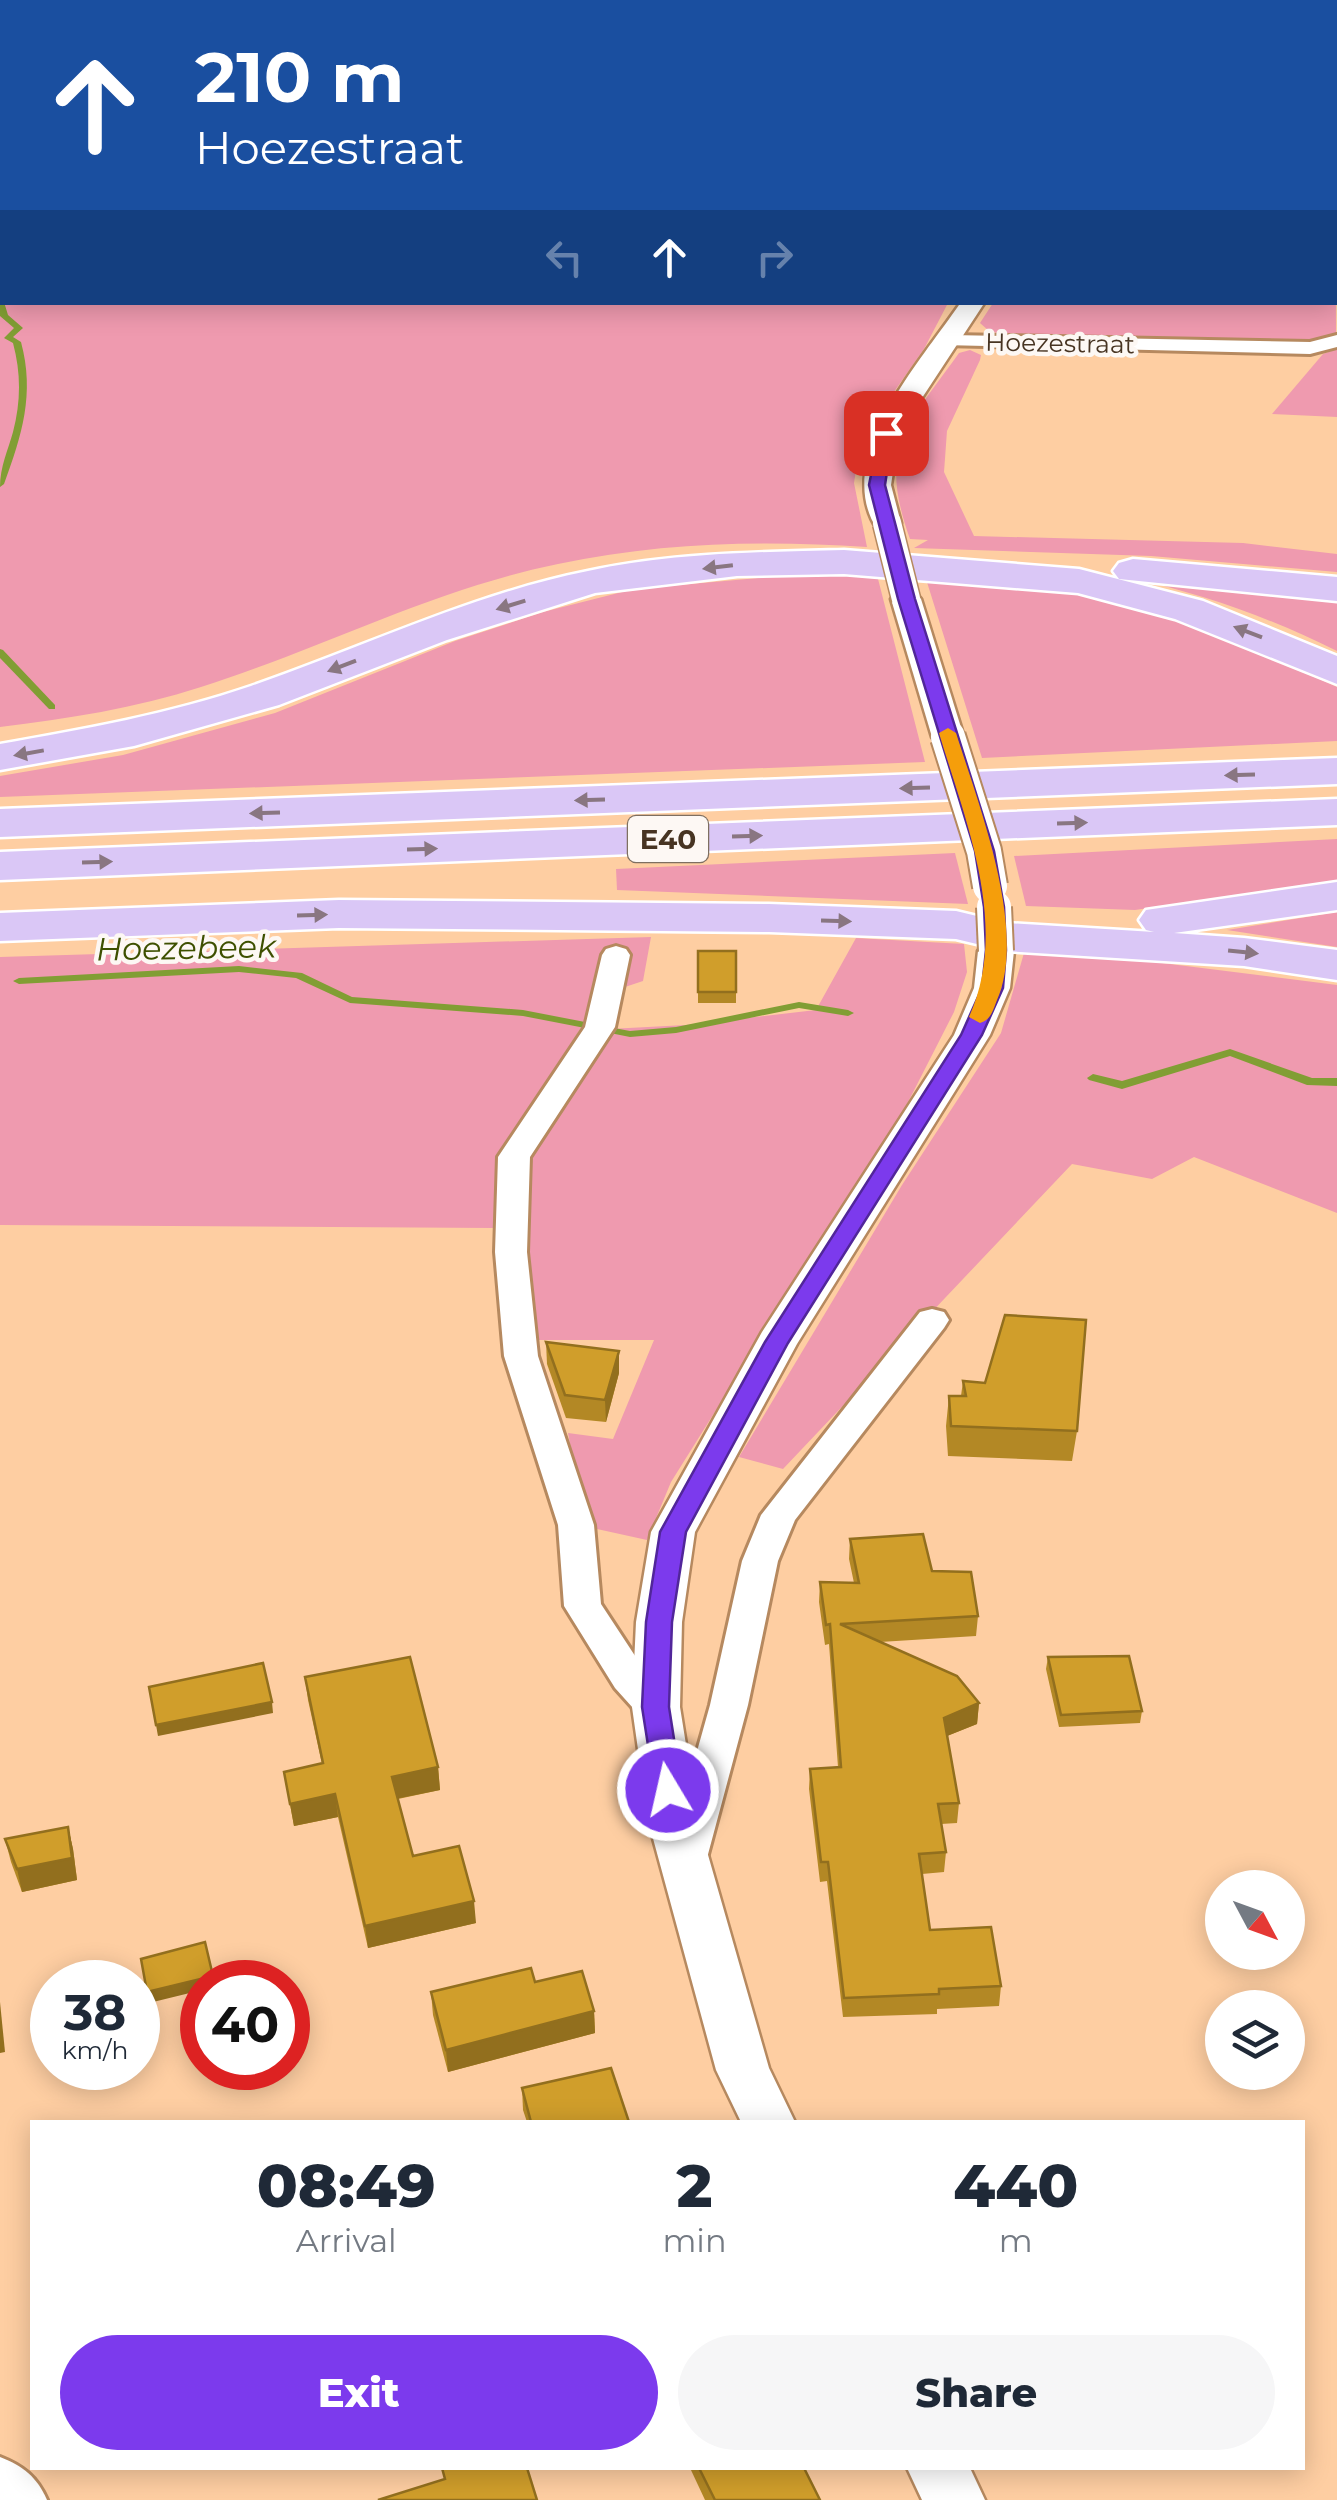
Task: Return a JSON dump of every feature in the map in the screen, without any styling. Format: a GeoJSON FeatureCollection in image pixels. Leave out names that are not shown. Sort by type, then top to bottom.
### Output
{"type":"FeatureCollection","features":[{"type":"Feature","properties":{"kind":"highway"},"geometry":{"type":"LineString","coordinates":[[0,758],[134,733],[245,701],[433,631],[590,582],[737,564],[844,562],[1079,581],[1190,610],[1337,670]]}},
{"type":"Feature","properties":{"kind":"highway"},"geometry":{"type":"LineString","coordinates":[[940,568],[978,564],[1082,567],[1337,589]]}},
{"type":"Feature","properties":{"kind":"highway","name":"E40"},"geometry":{"type":"LineString","coordinates":[[0,823],[1337,771]]}},
{"type":"Feature","properties":{"kind":"highway","name":"E40"},"geometry":{"type":"LineString","coordinates":[[0,866],[1337,812]]}},
{"type":"Feature","properties":{"kind":"highway"},"geometry":{"type":"LineString","coordinates":[[0,927],[339,914],[980,906],[1012,917],[1131,923],[1240,912],[1337,896]]}},
{"type":"Feature","properties":{"kind":"highway"},"geometry":{"type":"LineString","coordinates":[[980,906],[1006,937],[1244,952],[1337,964]]}},
{"type":"Feature","properties":{"kind":"street"},"geometry":{"type":"LineString","coordinates":[[950,340],[971,305]]}},
{"type":"Feature","properties":{"kind":"street","name":"Hoezestraat"},"geometry":{"type":"LineString","coordinates":[[767,2120],[743,2070],[673,1820],[656,1707],[659,1622],[673,1532],[777,1342],[972,1035],[992,988],[996,950],[980,906],[984,851],[906,599],[877,485],[886,433],[950,340],[1310,348],[1337,340]]}},
{"type":"Feature","properties":{"kind":"street"},"geometry":{"type":"LineString","coordinates":[[616,955],[600,1027],[514,1157],[511,1252],[521,1356],[576,1524],[583,1606],[629,1678],[656,1707]]}},
{"type":"Feature","properties":{"kind":"street"},"geometry":{"type":"LineString","coordinates":[[686,1862],[730,1705],[760,1561],[779,1515],[932,1320]]}},
{"type":"Feature","properties":{"kind":"street"},"geometry":{"type":"LineString","coordinates":[[938,2470],[954,2500]]}},
{"type":"Feature","properties":{"kind":"street"},"geometry":{"type":"LineString","coordinates":[[0,2481],[22,2500]]}},
{"type":"Feature","properties":{"kind":"shaded area"},"geometry":{"type":"Polygon","coordinates":[[[0,305],[947,305],[924,349],[861,439],[854,483],[867,547],[712,545],[635,551],[558,564],[467,588],[246,672],[176,694],[101,712],[0,727],[0,305]]]}},
{"type":"Feature","properties":{"kind":"shaded area"},"geometry":{"type":"Polygon","coordinates":[[[992,305],[1336,305],[1336,335],[1310,342],[1017,338],[989,331],[980,323],[992,305]]]}},
{"type":"Feature","properties":{"kind":"shaded area"},"geometry":{"type":"Polygon","coordinates":[[[1337,349],[1337,417],[1272,414],[1323,354],[1337,349]]]}},
{"type":"Feature","properties":{"kind":"shaded area"},"geometry":{"type":"Polygon","coordinates":[[[970,350],[981,355],[980,360],[947,431],[944,472],[974,536],[1243,543],[1337,554],[1337,572],[1151,556],[914,548],[928,540],[910,539],[900,508],[897,459],[912,420],[925,400],[959,353],[970,350]]]}},
{"type":"Feature","properties":{"kind":"shaded area"},"geometry":{"type":"Polygon","coordinates":[[[813,573],[877,575],[925,762],[0,797],[0,776],[123,755],[275,713],[455,641],[543,612],[634,589],[813,573]]]}},
{"type":"Feature","properties":{"kind":"shaded area"},"geometry":{"type":"Polygon","coordinates":[[[926,579],[1073,593],[1151,613],[1227,639],[1337,687],[1337,741],[982,758],[926,579]]]}},
{"type":"Feature","properties":{"kind":"shaded area"},"geometry":{"type":"Polygon","coordinates":[[[1134,579],[1337,595],[1337,651],[1238,609],[1134,579]]]}},
{"type":"Feature","properties":{"kind":"shaded area"},"geometry":{"type":"Polygon","coordinates":[[[1337,839],[1337,881],[1135,910],[1026,906],[1014,856],[1337,839]]]}},
{"type":"Feature","properties":{"kind":"shaded area"},"geometry":{"type":"Polygon","coordinates":[[[955,853],[968,904],[617,890],[616,869],[955,853]]]}},
{"type":"Feature","properties":{"kind":"shaded area"},"geometry":{"type":"Polygon","coordinates":[[[1337,912],[1337,947],[1227,930],[1337,912]]]}},
{"type":"Feature","properties":{"kind":"shaded area"},"geometry":{"type":"Polygon","coordinates":[[[651,937],[643,981],[601,995],[500,1159],[494,1228],[0,1225],[0,957],[651,937]]]}},
{"type":"Feature","properties":{"kind":"shaded area"},"geometry":{"type":"Polygon","coordinates":[[[856,938],[964,944],[967,972],[954,1012],[904,1110],[671,1482],[647,1540],[597,1529],[581,1505],[568,1433],[613,1439],[654,1340],[532,1340],[523,1277],[527,1160],[609,1029],[686,1025],[816,1010],[856,938]]]}},
{"type":"Feature","properties":{"kind":"shaded area"},"geometry":{"type":"Polygon","coordinates":[[[1026,946],[1337,985],[1337,1213],[1194,1157],[1152,1179],[1072,1164],[783,1469],[739,1457],[902,1185],[1001,1033],[1026,946]]]}},
{"type":"Feature","properties":{"kind":"building"},"geometry":{"type":"Polygon","coordinates":[[[698,951],[736,951],[736,992],[698,992],[698,951]]]}},
{"type":"Feature","properties":{"kind":"building"},"geometry":{"type":"Polygon","coordinates":[[[1005,1315],[1086,1320],[1077,1431],[951,1426],[949,1396],[966,1396],[963,1381],[985,1383],[1005,1315]]]}},
{"type":"Feature","properties":{"kind":"building"},"geometry":{"type":"Polygon","coordinates":[[[546,1342],[619,1351],[605,1400],[565,1395],[546,1342]]]}},
{"type":"Feature","properties":{"kind":"building"},"geometry":{"type":"Polygon","coordinates":[[[923,1534],[932,1571],[971,1572],[978,1616],[840,1624],[957,1676],[979,1703],[944,1718],[959,1803],[938,1804],[946,1852],[919,1854],[930,1930],[991,1927],[1001,1986],[939,1989],[939,1994],[844,1998],[828,1862],[821,1862],[810,1769],[841,1767],[830,1624],[826,1625],[820,1582],[859,1583],[850,1539],[923,1534]]]}},
{"type":"Feature","properties":{"kind":"building"},"geometry":{"type":"Polygon","coordinates":[[[1129,1656],[1142,1711],[1061,1715],[1048,1657],[1129,1656]]]}},
{"type":"Feature","properties":{"kind":"building"},"geometry":{"type":"Polygon","coordinates":[[[410,1657],[438,1767],[392,1777],[413,1856],[459,1846],[474,1901],[365,1926],[335,1794],[290,1804],[284,1772],[323,1763],[305,1677],[410,1657]]]}},
{"type":"Feature","properties":{"kind":"building"},"geometry":{"type":"Polygon","coordinates":[[[263,1663],[272,1702],[156,1725],[149,1687],[263,1663]]]}},
{"type":"Feature","properties":{"kind":"building"},"geometry":{"type":"Polygon","coordinates":[[[68,1827],[72,1858],[17,1869],[5,1839],[68,1827]]]}},
{"type":"Feature","properties":{"kind":"building"},"geometry":{"type":"Polygon","coordinates":[[[205,1942],[209,1960],[180,1960],[180,1984],[160,1989],[160,1960],[141,1959],[205,1942]]]}},
{"type":"Feature","properties":{"kind":"building"},"geometry":{"type":"Polygon","coordinates":[[[531,1968],[535,1982],[582,1971],[594,2011],[446,2050],[431,1992],[531,1968]]]}},
{"type":"Feature","properties":{"kind":"building"},"geometry":{"type":"Polygon","coordinates":[[[611,2068],[628,2120],[530,2120],[522,2088],[611,2068]]]}},
{"type":"Feature","properties":{"kind":"building"},"geometry":{"type":"Polygon","coordinates":[[[443,2470],[528,2470],[537,2500],[378,2500],[445,2479],[443,2470]]]}},
{"type":"Feature","properties":{"kind":"building"},"geometry":{"type":"Polygon","coordinates":[[[700,2470],[805,2470],[820,2500],[715,2500],[700,2470]]]}},
{"type":"Feature","properties":{"kind":"waterway","name":"Hoezebeek"},"geometry":{"type":"LineString","coordinates":[[0,484],[24,396],[22,360],[17,342],[8,338],[19,328],[4,316],[1,305]]}},
{"type":"Feature","properties":{"kind":"waterway","name":"Hoezebeek"},"geometry":{"type":"LineString","coordinates":[[0,652],[52,707]]}},
{"type":"Feature","properties":{"kind":"waterway","name":"Hoezebeek"},"geometry":{"type":"LineString","coordinates":[[19,981],[239,969],[298,975],[350,1000],[523,1013],[585,1025]]}},
{"type":"Feature","properties":{"kind":"waterway","name":"Hoezebeek"},"geometry":{"type":"LineString","coordinates":[[614,1031],[630,1034],[676,1030],[799,1005],[848,1013]]}},
{"type":"Feature","properties":{"kind":"waterway","name":"Hoezebeek"},"geometry":{"type":"LineString","coordinates":[[1093,1078],[1122,1085],[1230,1052],[1311,1082],[1337,1082]]}},
{"type":"Feature","properties":{"kind":"slow traffic"},"geometry":{"type":"LineString","coordinates":[[948,733],[984,851],[994,907],[996,950],[992,988],[980,1017]]}},
{"type":"Feature","properties":{"kind":"route"},"geometry":{"type":"LineString","coordinates":[[668,1790],[656,1707],[659,1622],[673,1532],[777,1342],[972,1035],[992,988],[996,950],[994,907],[984,851],[906,599],[877,485],[886,433]]}}]}
